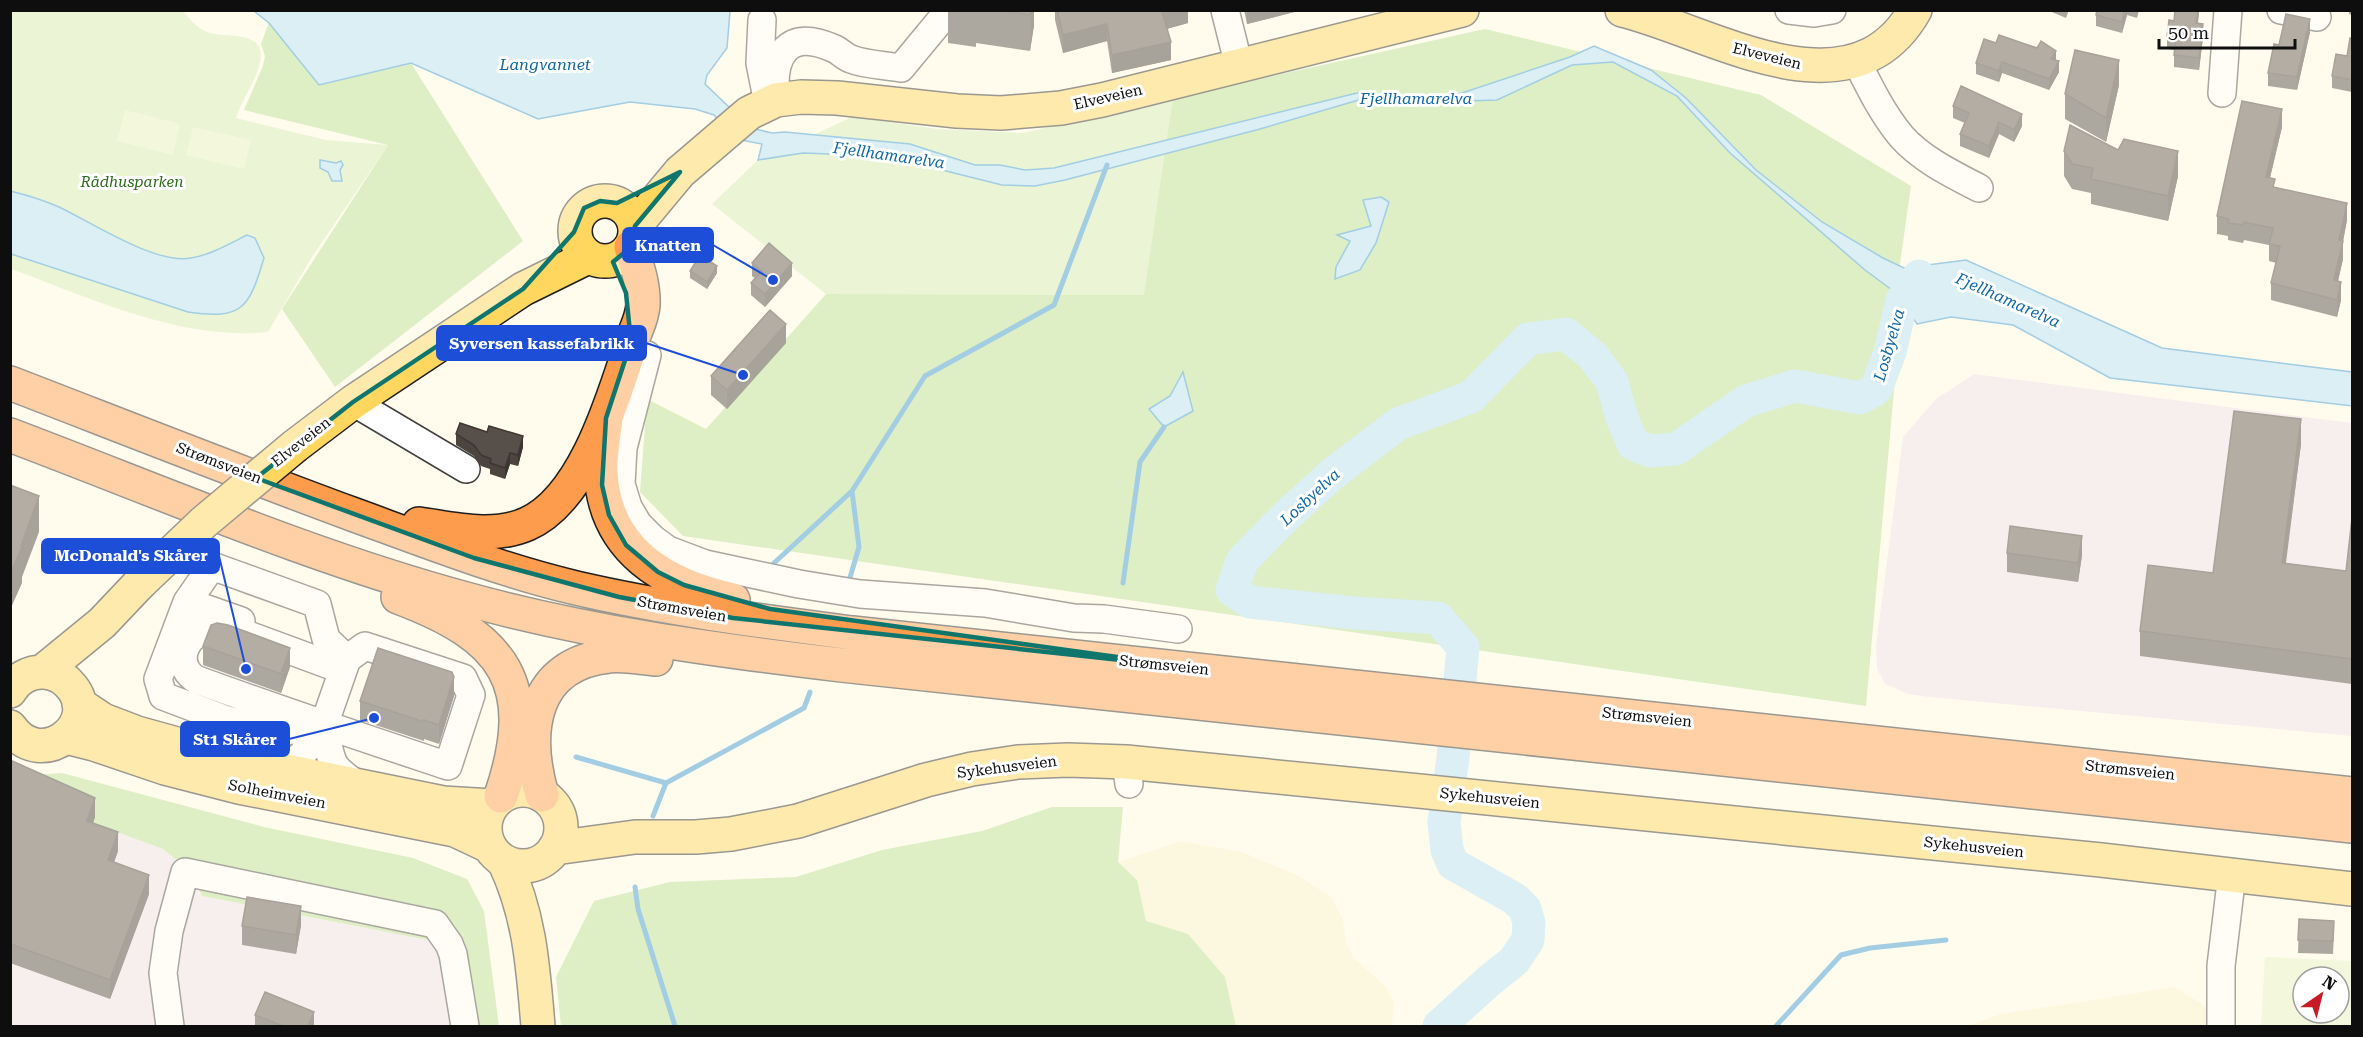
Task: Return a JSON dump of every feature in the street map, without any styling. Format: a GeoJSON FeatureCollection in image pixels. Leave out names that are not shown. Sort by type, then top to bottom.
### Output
{"type":"FeatureCollection","features":[{"type":"Feature","properties":{"kind":"highway"},"geometry":{"type":"LineString","coordinates":[[358,516],[476,531],[504,530],[538,518],[562,498],[573,482],[606,418],[639,348],[626,293],[609,238]]}},
{"type":"Feature","properties":{"kind":"highway","name":"Strømsveien"},"geometry":{"type":"LineString","coordinates":[[10,383],[358,516],[522,573],[575,588],[680,609],[852,633],[2352,794]]}},
{"type":"Feature","properties":{"kind":"highway"},"geometry":{"type":"LineString","coordinates":[[606,418],[600,470],[604,500],[609,515],[626,545],[639,558],[658,572],[684,585],[726,599],[770,609],[859,619],[1204,669]]}},
{"type":"Feature","properties":{"kind":"highway"},"geometry":{"type":"LineString","coordinates":[[10,435],[349,564],[467,600],[568,624],[760,656],[2352,826]]}},
{"type":"Feature","properties":{"kind":"highway"},"geometry":{"type":"LineString","coordinates":[[60,454],[166,509],[417,604],[477,637],[500,662],[513,691],[515,705],[514,750],[497,801]]}},
{"type":"Feature","properties":{"kind":"highway"},"geometry":{"type":"LineString","coordinates":[[548,800],[536,769],[533,740],[534,723],[540,699],[547,688],[566,670],[591,660],[610,656],[676,660],[895,686],[1116,708],[1311,715]]}},
{"type":"Feature","properties":{"kind":"highway"},"geometry":{"type":"LineString","coordinates":[[2107,768],[2352,787]]}},
{"type":"Feature","properties":{"kind":"main road","name":"Elveveien"},"geometry":{"type":"LineString","coordinates":[[1622,10],[1691,21],[1752,54],[1815,67],[1856,60],[1884,45],[1910,18]]}},
{"type":"Feature","properties":{"kind":"main road","name":"Elveveien"},"geometry":{"type":"LineString","coordinates":[[20,680],[102,624],[181,542],[295,446],[353,402],[523,289],[609,238],[723,134],[765,105],[819,97],[957,111],[1023,111],[1083,104],[1459,11]]}},
{"type":"Feature","properties":{"kind":"main road","name":"Elveveien"},"geometry":{"type":"LineString","coordinates":[[66,737],[77,723],[76,696],[102,624]]}},
{"type":"Feature","properties":{"kind":"main road","name":"Solheimveien"},"geometry":{"type":"LineString","coordinates":[[20,680],[59,676],[76,696],[103,720],[172,744],[273,770],[443,803],[497,801]]}},
{"type":"Feature","properties":{"kind":"main road"},"geometry":{"type":"LineString","coordinates":[[10,727],[17,736],[32,744],[50,745],[66,737]]}},
{"type":"Feature","properties":{"kind":"main road","name":"Solheimveien"},"geometry":{"type":"LineString","coordinates":[[66,737],[229,785],[455,830],[497,853]]}},
{"type":"Feature","properties":{"kind":"main road","name":"Sykehusveien"},"geometry":{"type":"LineString","coordinates":[[550,853],[635,837],[696,837],[762,829],[822,814],[950,774],[995,765],[1068,760],[1127,773],[1419,791],[2232,874],[2352,889]]}},
{"type":"Feature","properties":{"kind":"main road"},"geometry":{"type":"LineString","coordinates":[[530,940],[550,853],[561,831],[560,821],[548,800],[522,790],[497,801],[485,821],[486,838],[497,853],[519,895],[530,940],[538,1026]]}},
{"type":"Feature","properties":{"kind":"main road","name":"Sykehusveien"},"geometry":{"type":"LineString","coordinates":[[548,800],[591,821],[635,837]]}},
{"type":"Feature","properties":{"kind":"main road"},"geometry":{"type":"LineString","coordinates":[[497,853],[512,864],[530,865],[550,853]]}},
{"type":"Feature","properties":{"kind":"street"},"geometry":{"type":"LineString","coordinates":[[765,105],[776,67],[787,48],[794,43],[802,41],[817,44],[835,49],[852,60],[901,68],[949,10]]}},
{"type":"Feature","properties":{"kind":"street"},"geometry":{"type":"LineString","coordinates":[[1226,10],[1239,66]]}},
{"type":"Feature","properties":{"kind":"street"},"geometry":{"type":"LineString","coordinates":[[1790,10],[1814,13],[1832,10]]}},
{"type":"Feature","properties":{"kind":"street"},"geometry":{"type":"LineString","coordinates":[[2222,93],[2228,10]]}},
{"type":"Feature","properties":{"kind":"street"},"geometry":{"type":"LineString","coordinates":[[2281,10],[2318,17]]}},
{"type":"Feature","properties":{"kind":"street"},"geometry":{"type":"LineString","coordinates":[[762,20],[761,75],[765,105]]}},
{"type":"Feature","properties":{"kind":"street"},"geometry":{"type":"LineString","coordinates":[[1856,60],[1877,102],[1902,137],[1938,165],[1979,188]]}},
{"type":"Feature","properties":{"kind":"street"},"geometry":{"type":"LineString","coordinates":[[639,348],[623,448],[621,484],[627,507],[638,524],[668,550],[705,564],[860,594],[985,603],[1074,618],[1104,619],[1178,629]]}},
{"type":"Feature","properties":{"kind":"street"},"geometry":{"type":"LineString","coordinates":[[353,402],[466,469]]}},
{"type":"Feature","properties":{"kind":"street"},"geometry":{"type":"LineString","coordinates":[[324,725],[276,733],[224,719],[163,696],[158,679],[187,602],[212,566],[317,604],[326,639],[345,664]]}},
{"type":"Feature","properties":{"kind":"street"},"geometry":{"type":"LineString","coordinates":[[187,602],[345,664]]}},
{"type":"Feature","properties":{"kind":"street"},"geometry":{"type":"LineString","coordinates":[[273,770],[289,765],[302,755],[324,725],[345,664],[365,646],[463,678],[471,695],[448,766],[324,725],[195,679],[186,669],[183,652],[194,635],[213,627],[222,627],[345,664]]}},
{"type":"Feature","properties":{"kind":"street"},"geometry":{"type":"LineString","coordinates":[[324,725],[332,764],[344,776],[362,788]]}},
{"type":"Feature","properties":{"kind":"street"},"geometry":{"type":"LineString","coordinates":[[170,1026],[163,973],[169,931],[185,872],[435,924],[453,954],[465,1026]]}},
{"type":"Feature","properties":{"kind":"street"},"geometry":{"type":"LineString","coordinates":[[2221,1026],[2221,966],[2232,874]]}},
{"type":"Feature","properties":{"kind":"highlighted area"},"geometry":{"type":"Polygon","coordinates":[[[680,172],[635,226],[631,247],[613,262],[626,293],[631,342],[606,418],[602,485],[609,515],[626,545],[658,572],[684,585],[770,609],[1204,669],[733,618],[619,597],[474,558],[256,478],[353,402],[523,289],[574,232],[584,208],[600,201],[617,203],[680,172]]]}},
{"type":"Feature","properties":{"kind":"shaded area"},"geometry":{"type":"Polygon","coordinates":[[[1974,374],[2352,423],[2352,736],[1929,697],[1908,694],[1885,684],[1877,669],[1876,646],[1903,437],[1936,399],[1974,374]]]}},
{"type":"Feature","properties":{"kind":"shaded area"},"geometry":{"type":"Polygon","coordinates":[[[10,771],[35,802],[163,849],[192,873],[202,896],[433,941],[461,1026],[11,1026],[10,771]]]}},
{"type":"Feature","properties":{"kind":"shaded area"},"geometry":{"type":"Polygon","coordinates":[[[1181,841],[1242,852],[1299,876],[1331,897],[1343,919],[1346,943],[1353,957],[1387,988],[1394,1003],[1392,1026],[1236,1026],[1225,977],[1188,934],[1146,922],[1137,880],[1118,862],[1181,841]]]}},
{"type":"Feature","properties":{"kind":"shaded area"},"geometry":{"type":"Polygon","coordinates":[[[2174,987],[2213,1011],[2213,1026],[1967,1026],[2001,1014],[2174,987]]]}},
{"type":"Feature","properties":{"kind":"green space","name":"Rådhusparken"},"geometry":{"type":"Polygon","coordinates":[[[10,11],[183,11],[207,32],[251,39],[257,44],[260,51],[260,62],[236,118],[326,140],[388,145],[310,260],[268,332],[235,333],[169,324],[104,304],[11,269],[10,11]]]}},
{"type":"Feature","properties":{"kind":"green space"},"geometry":{"type":"Polygon","coordinates":[[[269,22],[319,85],[411,63],[523,241],[335,387],[282,309],[388,145],[244,110],[263,66],[265,56],[261,44],[269,22]]]}},
{"type":"Feature","properties":{"kind":"green space"},"geometry":{"type":"Polygon","coordinates":[[[1485,29],[1761,95],[1911,186],[1896,292],[1902,300],[1866,706],[683,536],[640,492],[647,399],[706,429],[826,294],[1144,295],[1173,98],[1485,29]]]}},
{"type":"Feature","properties":{"kind":"green space"},"geometry":{"type":"Polygon","coordinates":[[[1173,98],[1147,295],[826,294],[712,204],[757,161],[852,117],[938,129],[1023,133],[1173,98]]]}},
{"type":"Feature","properties":{"kind":"green space"},"geometry":{"type":"Polygon","coordinates":[[[125,110],[180,124],[173,155],[117,141],[125,110]]]}},
{"type":"Feature","properties":{"kind":"green space"},"geometry":{"type":"Polygon","coordinates":[[[193,127],[251,140],[244,169],[186,155],[193,127]]]}},
{"type":"Feature","properties":{"kind":"green space"},"geometry":{"type":"Polygon","coordinates":[[[62,773],[264,827],[413,858],[467,879],[484,911],[499,1026],[461,1026],[433,941],[202,896],[192,873],[163,849],[35,802],[19,776],[62,773]]]}},
{"type":"Feature","properties":{"kind":"green space"},"geometry":{"type":"Polygon","coordinates":[[[1052,807],[1123,807],[1118,862],[1137,880],[1146,921],[1188,934],[1225,977],[1236,1026],[561,1026],[556,977],[594,901],[670,882],[796,877],[882,850],[982,831],[1052,807]]]}},
{"type":"Feature","properties":{"kind":"green space"},"geometry":{"type":"Polygon","coordinates":[[[2265,957],[2352,961],[2352,1026],[2261,1026],[2265,957]]]}},
{"type":"Feature","properties":{"kind":"water"},"geometry":{"type":"Polygon","coordinates":[[[254,11],[730,11],[727,48],[707,75],[705,84],[751,128],[772,133],[785,132],[910,144],[975,165],[1000,165],[1025,170],[1054,168],[1361,92],[1447,98],[1570,57],[1594,46],[1651,70],[1686,98],[1756,170],[1822,222],[1904,268],[1966,260],[2162,348],[2352,372],[2352,406],[2110,378],[2013,325],[1951,317],[1917,324],[1896,293],[1865,270],[1730,153],[1677,96],[1613,62],[1572,65],[1497,100],[1404,103],[1362,99],[1260,129],[1065,180],[1035,186],[1002,185],[914,163],[856,155],[803,153],[758,160],[762,144],[736,139],[714,115],[695,109],[630,102],[538,119],[411,63],[319,85],[269,23],[254,11]]]}},
{"type":"Feature","properties":{"kind":"water"},"geometry":{"type":"Polygon","coordinates":[[[320,160],[336,163],[341,161],[342,181],[332,181],[328,172],[320,168],[320,160]]]}},
{"type":"Feature","properties":{"kind":"water"},"geometry":{"type":"Polygon","coordinates":[[[10,191],[59,207],[124,241],[160,255],[177,258],[198,257],[247,235],[255,238],[264,258],[254,289],[241,307],[232,312],[206,314],[188,312],[11,254],[10,191]]]}},
{"type":"Feature","properties":{"kind":"water"},"geometry":{"type":"Polygon","coordinates":[[[1381,197],[1389,202],[1376,243],[1360,270],[1335,279],[1336,267],[1350,241],[1337,235],[1371,226],[1363,200],[1381,197]]]}},
{"type":"Feature","properties":{"kind":"water"},"geometry":{"type":"Polygon","coordinates":[[[1183,372],[1193,411],[1164,427],[1149,409],[1170,396],[1183,372]]]}},
{"type":"Feature","properties":{"kind":"building"},"geometry":{"type":"Polygon","coordinates":[[[1000,10],[1031,10],[1030,15],[1000,10]]]}},
{"type":"Feature","properties":{"kind":"building"},"geometry":{"type":"Polygon","coordinates":[[[1057,10],[1168,10],[1162,12],[1171,42],[1112,55],[1107,24],[1063,35],[1057,10]]]}},
{"type":"Feature","properties":{"kind":"building"},"geometry":{"type":"Polygon","coordinates":[[[2097,10],[2125,10],[2122,22],[2096,15],[2097,10]]]}},
{"type":"Feature","properties":{"kind":"building"},"geometry":{"type":"Polygon","coordinates":[[[2175,10],[2198,10],[2196,23],[2203,24],[2199,58],[2174,55],[2176,38],[2167,37],[2169,20],[2174,21],[2175,10]]]}},
{"type":"Feature","properties":{"kind":"building"},"geometry":{"type":"Polygon","coordinates":[[[2286,14],[2310,19],[2297,77],[2268,73],[2274,44],[2279,45],[2286,14]]]}},
{"type":"Feature","properties":{"kind":"building"},"geometry":{"type":"Polygon","coordinates":[[[1999,35],[2037,48],[2041,41],[2056,51],[2051,59],[2059,61],[2049,79],[2002,62],[1999,71],[1976,63],[1984,39],[1996,43],[1999,35]]]}},
{"type":"Feature","properties":{"kind":"building"},"geometry":{"type":"Polygon","coordinates":[[[2350,38],[2352,39],[2352,80],[2332,76],[2336,54],[2347,56],[2350,38]]]}},
{"type":"Feature","properties":{"kind":"building"},"geometry":{"type":"Polygon","coordinates":[[[2075,50],[2119,60],[2106,118],[2065,94],[2075,50]]]}},
{"type":"Feature","properties":{"kind":"building"},"geometry":{"type":"Polygon","coordinates":[[[1961,86],[2022,114],[2014,130],[1999,122],[1989,146],[1960,134],[1969,113],[1953,106],[1961,86]]]}},
{"type":"Feature","properties":{"kind":"building"},"geometry":{"type":"Polygon","coordinates":[[[2242,101],[2282,109],[2266,177],[2275,179],[2273,187],[2347,203],[2339,240],[2343,241],[2334,280],[2341,282],[2337,300],[2271,283],[2280,246],[2269,244],[2273,228],[2244,222],[2243,225],[2228,223],[2229,219],[2217,216],[2242,101]]]}},
{"type":"Feature","properties":{"kind":"building"},"geometry":{"type":"Polygon","coordinates":[[[2070,125],[2118,150],[2124,139],[2178,151],[2168,196],[2091,179],[2093,168],[2072,164],[2064,151],[2070,125]]]}},
{"type":"Feature","properties":{"kind":"building"},"geometry":{"type":"Polygon","coordinates":[[[769,243],[792,263],[765,294],[751,283],[762,271],[752,263],[769,243]]]}},
{"type":"Feature","properties":{"kind":"building"},"geometry":{"type":"Polygon","coordinates":[[[700,255],[717,266],[707,282],[690,271],[700,255]]]}},
{"type":"Feature","properties":{"kind":"building"},"geometry":{"type":"Polygon","coordinates":[[[770,310],[786,324],[727,390],[711,376],[770,310]]]}},
{"type":"Feature","properties":{"kind":"building"},"geometry":{"type":"Polygon","coordinates":[[[2234,411],[2301,419],[2282,563],[2346,571],[2352,518],[2352,659],[2140,631],[2148,565],[2213,573],[2234,411]]]}},
{"type":"Feature","properties":{"kind":"building"},"geometry":{"type":"Polygon","coordinates":[[[460,423],[487,432],[489,426],[523,436],[518,455],[510,453],[505,468],[490,463],[491,459],[481,455],[474,445],[456,434],[460,423]]]}},
{"type":"Feature","properties":{"kind":"building"},"geometry":{"type":"Polygon","coordinates":[[[10,485],[39,496],[22,547],[10,574],[10,485]]]}},
{"type":"Feature","properties":{"kind":"building"},"geometry":{"type":"Polygon","coordinates":[[[2010,526],[2082,536],[2078,563],[2007,553],[2010,526]]]}},
{"type":"Feature","properties":{"kind":"building"},"geometry":{"type":"Polygon","coordinates":[[[217,623],[290,648],[281,674],[203,646],[211,625],[217,623]]]}},
{"type":"Feature","properties":{"kind":"building"},"geometry":{"type":"Polygon","coordinates":[[[378,648],[452,672],[454,677],[439,725],[360,701],[378,648]]]}},
{"type":"Feature","properties":{"kind":"building"},"geometry":{"type":"Polygon","coordinates":[[[10,760],[95,798],[87,821],[118,832],[108,860],[149,875],[110,980],[10,944],[10,760]]]}},
{"type":"Feature","properties":{"kind":"building"},"geometry":{"type":"Polygon","coordinates":[[[247,897],[301,906],[296,935],[242,926],[247,897]]]}},
{"type":"Feature","properties":{"kind":"building"},"geometry":{"type":"Polygon","coordinates":[[[2299,919],[2334,921],[2333,941],[2298,940],[2299,919]]]}},
{"type":"Feature","properties":{"kind":"building"},"geometry":{"type":"Polygon","coordinates":[[[265,992],[314,1012],[308,1026],[283,1026],[255,1015],[265,992]]]}},
{"type":"Feature","properties":{"kind":"waterway"},"geometry":{"type":"LineString","coordinates":[[773,564],[852,491],[925,376],[1054,305],[1107,165]]}},
{"type":"Feature","properties":{"kind":"waterway","name":"Losbyelva"},"geometry":{"type":"LineString","coordinates":[[1439,1026],[1514,961],[1528,940],[1529,923],[1525,909],[1515,899],[1453,864],[1447,850],[1444,822],[1453,758],[1463,647],[1438,618],[1354,613],[1250,602],[1232,590],[1242,561],[1331,475],[1398,424],[1471,397],[1528,339],[1566,334],[1593,356],[1612,382],[1622,418],[1633,444],[1650,451],[1676,449],[1746,401],[1795,386],[1860,398],[1876,389],[1890,352],[1902,300],[1919,276]]}},
{"type":"Feature","properties":{"kind":"waterway"},"geometry":{"type":"LineString","coordinates":[[1123,583],[1140,462],[1164,427]]}},
{"type":"Feature","properties":{"kind":"waterway"},"geometry":{"type":"LineString","coordinates":[[849,581],[859,547],[852,491]]}},
{"type":"Feature","properties":{"kind":"waterway"},"geometry":{"type":"LineString","coordinates":[[576,757],[666,783],[804,708],[810,692]]}},
{"type":"Feature","properties":{"kind":"waterway"},"geometry":{"type":"LineString","coordinates":[[653,816],[666,783]]}},
{"type":"Feature","properties":{"kind":"waterway"},"geometry":{"type":"LineString","coordinates":[[635,887],[638,909],[675,1026]]}},
{"type":"Feature","properties":{"kind":"waterway"},"geometry":{"type":"LineString","coordinates":[[1776,1026],[1841,955],[1870,948],[1946,940]]}},
{"type":"Feature","properties":{"kind":"place","name":"Knatten"},"geometry":{"type":"Point","coordinates":[773,280]}},
{"type":"Feature","properties":{"kind":"place","name":"Syversen kassefabrikk"},"geometry":{"type":"Point","coordinates":[743,375]}},
{"type":"Feature","properties":{"kind":"place","name":"McDonald's Skårer"},"geometry":{"type":"Point","coordinates":[246,669]}},
{"type":"Feature","properties":{"kind":"place","name":"St1 Skårer"},"geometry":{"type":"Point","coordinates":[374,718]}},
{"type":"Feature","properties":{"kind":"water label","name":"Langvannet"},"geometry":{"type":"Point","coordinates":[545,64]}},
{"type":"Feature","properties":{"kind":"water label","name":"Fjellhamarelva"},"geometry":{"type":"Point","coordinates":[1416,98]}},
{"type":"Feature","properties":{"kind":"water label","name":"Fjellhamarelva"},"geometry":{"type":"Point","coordinates":[889,155]}},
{"type":"Feature","properties":{"kind":"water label","name":"Fjellhamarelva"},"geometry":{"type":"Point","coordinates":[2008,300]}}]}
